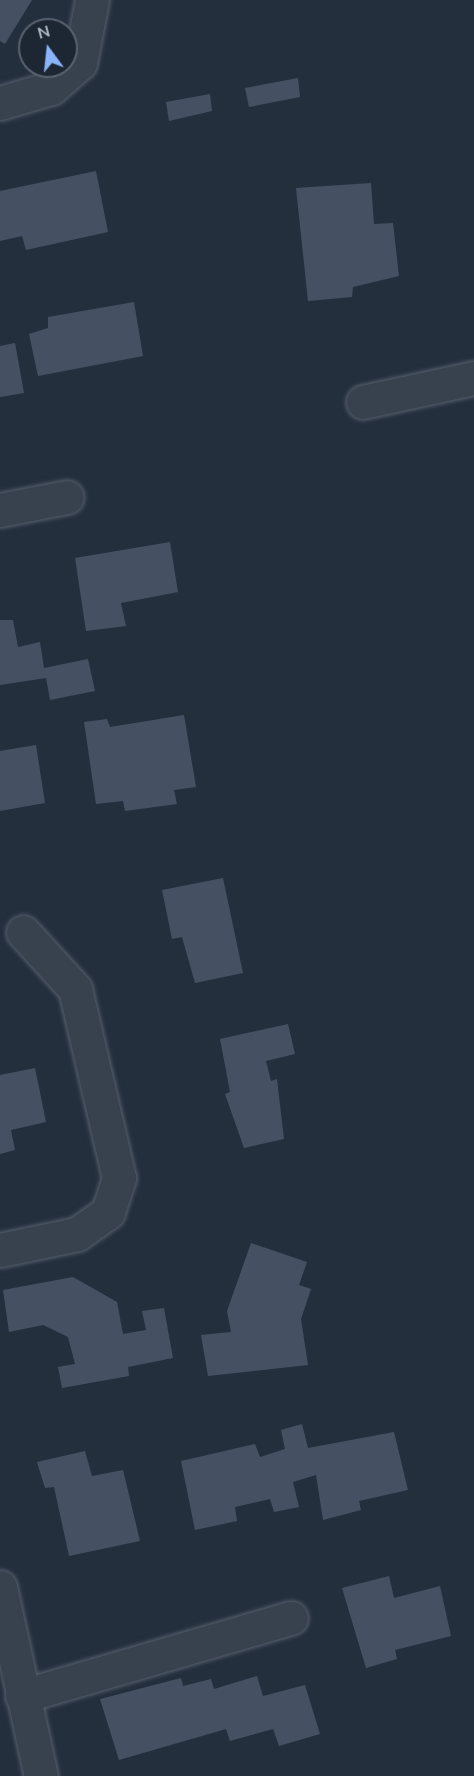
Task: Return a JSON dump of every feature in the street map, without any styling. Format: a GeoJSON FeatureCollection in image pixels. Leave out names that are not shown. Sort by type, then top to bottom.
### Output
{"type":"FeatureCollection","features":[{"type":"Feature","properties":{"kind":"street"},"geometry":{"type":"LineString","coordinates":[[0,103],[51,88],[80,63],[92,0]]}},
{"type":"Feature","properties":{"kind":"street"},"geometry":{"type":"LineString","coordinates":[[363,402],[474,378]]}},
{"type":"Feature","properties":{"kind":"street"},"geometry":{"type":"LineString","coordinates":[[0,510],[67,497]]}},
{"type":"Feature","properties":{"kind":"street"},"geometry":{"type":"LineString","coordinates":[[0,1250],[77,1234],[108,1212],[119,1178],[75,989],[23,932]]}},
{"type":"Feature","properties":{"kind":"street"},"geometry":{"type":"LineString","coordinates":[[0,1587],[41,1776]]}},
{"type":"Feature","properties":{"kind":"street"},"geometry":{"type":"LineString","coordinates":[[22,1696],[291,1618]]}},
{"type":"Feature","properties":{"kind":"building"},"geometry":{"type":"Polygon","coordinates":[[[0,0],[32,0],[21,18],[18,18],[18,23],[5,44],[0,41],[0,0]]]}},
{"type":"Feature","properties":{"kind":"building"},"geometry":{"type":"Polygon","coordinates":[[[298,78],[300,97],[249,107],[245,88],[298,78]]]}},
{"type":"Feature","properties":{"kind":"building"},"geometry":{"type":"Polygon","coordinates":[[[210,94],[212,111],[169,121],[166,102],[210,94]]]}},
{"type":"Feature","properties":{"kind":"building"},"geometry":{"type":"Polygon","coordinates":[[[96,171],[108,232],[26,250],[22,236],[0,241],[0,191],[96,171]]]}},
{"type":"Feature","properties":{"kind":"building"},"geometry":{"type":"Polygon","coordinates":[[[371,183],[374,224],[393,223],[399,276],[353,287],[352,297],[308,301],[296,188],[371,183]]]}},
{"type":"Feature","properties":{"kind":"building"},"geometry":{"type":"Polygon","coordinates":[[[134,302],[143,356],[38,376],[29,334],[48,328],[48,317],[134,302]]]}},
{"type":"Feature","properties":{"kind":"building"},"geometry":{"type":"Polygon","coordinates":[[[15,343],[24,393],[0,397],[0,346],[15,343]]]}},
{"type":"Feature","properties":{"kind":"building"},"geometry":{"type":"Polygon","coordinates":[[[170,542],[178,592],[121,603],[126,626],[86,631],[75,558],[170,542]]]}},
{"type":"Feature","properties":{"kind":"building"},"geometry":{"type":"Polygon","coordinates":[[[0,620],[13,620],[18,647],[40,642],[44,668],[88,659],[95,691],[50,700],[46,678],[0,685],[0,620]]]}},
{"type":"Feature","properties":{"kind":"building"},"geometry":{"type":"Polygon","coordinates":[[[184,715],[196,787],[174,790],[177,804],[125,811],[123,801],[96,804],[84,722],[107,719],[110,727],[184,715]]]}},
{"type":"Feature","properties":{"kind":"building"},"geometry":{"type":"Polygon","coordinates":[[[36,745],[45,803],[0,811],[0,751],[36,745]]]}},
{"type":"Feature","properties":{"kind":"building"},"geometry":{"type":"Polygon","coordinates":[[[223,878],[243,973],[195,983],[182,937],[172,939],[162,890],[223,878]]]}},
{"type":"Feature","properties":{"kind":"building"},"geometry":{"type":"Polygon","coordinates":[[[288,1024],[295,1054],[266,1061],[271,1081],[277,1079],[284,1139],[244,1148],[225,1094],[230,1092],[220,1039],[288,1024]]]}},
{"type":"Feature","properties":{"kind":"building"},"geometry":{"type":"Polygon","coordinates":[[[35,1068],[46,1122],[11,1130],[15,1150],[0,1154],[0,1075],[35,1068]]]}},
{"type":"Feature","properties":{"kind":"building"},"geometry":{"type":"Polygon","coordinates":[[[251,1243],[307,1262],[299,1285],[311,1289],[301,1319],[308,1365],[208,1376],[201,1335],[231,1332],[227,1311],[251,1243]]]}},
{"type":"Feature","properties":{"kind":"building"},"geometry":{"type":"Polygon","coordinates":[[[73,1277],[117,1302],[123,1334],[146,1330],[142,1311],[164,1308],[173,1358],[128,1367],[129,1376],[62,1388],[58,1367],[75,1364],[68,1337],[43,1325],[9,1332],[3,1290],[73,1277]]]}},
{"type":"Feature","properties":{"kind":"building"},"geometry":{"type":"Polygon","coordinates":[[[302,1424],[308,1448],[394,1432],[408,1490],[359,1501],[361,1510],[323,1520],[316,1475],[293,1482],[299,1507],[274,1512],[270,1499],[235,1507],[237,1521],[195,1530],[181,1461],[255,1444],[260,1457],[285,1449],[281,1430],[302,1424]]]}},
{"type":"Feature","properties":{"kind":"building"},"geometry":{"type":"Polygon","coordinates":[[[85,1451],[92,1476],[123,1470],[140,1541],[69,1556],[54,1487],[45,1488],[37,1462],[85,1451]]]}},
{"type":"Feature","properties":{"kind":"building"},"geometry":{"type":"Polygon","coordinates":[[[389,1576],[394,1598],[440,1586],[451,1636],[395,1650],[397,1659],[366,1668],[342,1588],[389,1576]]]}},
{"type":"Feature","properties":{"kind":"building"},"geometry":{"type":"Polygon","coordinates":[[[257,1676],[263,1696],[305,1685],[320,1734],[279,1746],[273,1729],[230,1741],[226,1729],[119,1760],[100,1699],[181,1678],[183,1686],[211,1679],[214,1689],[257,1676]]]}}]}
